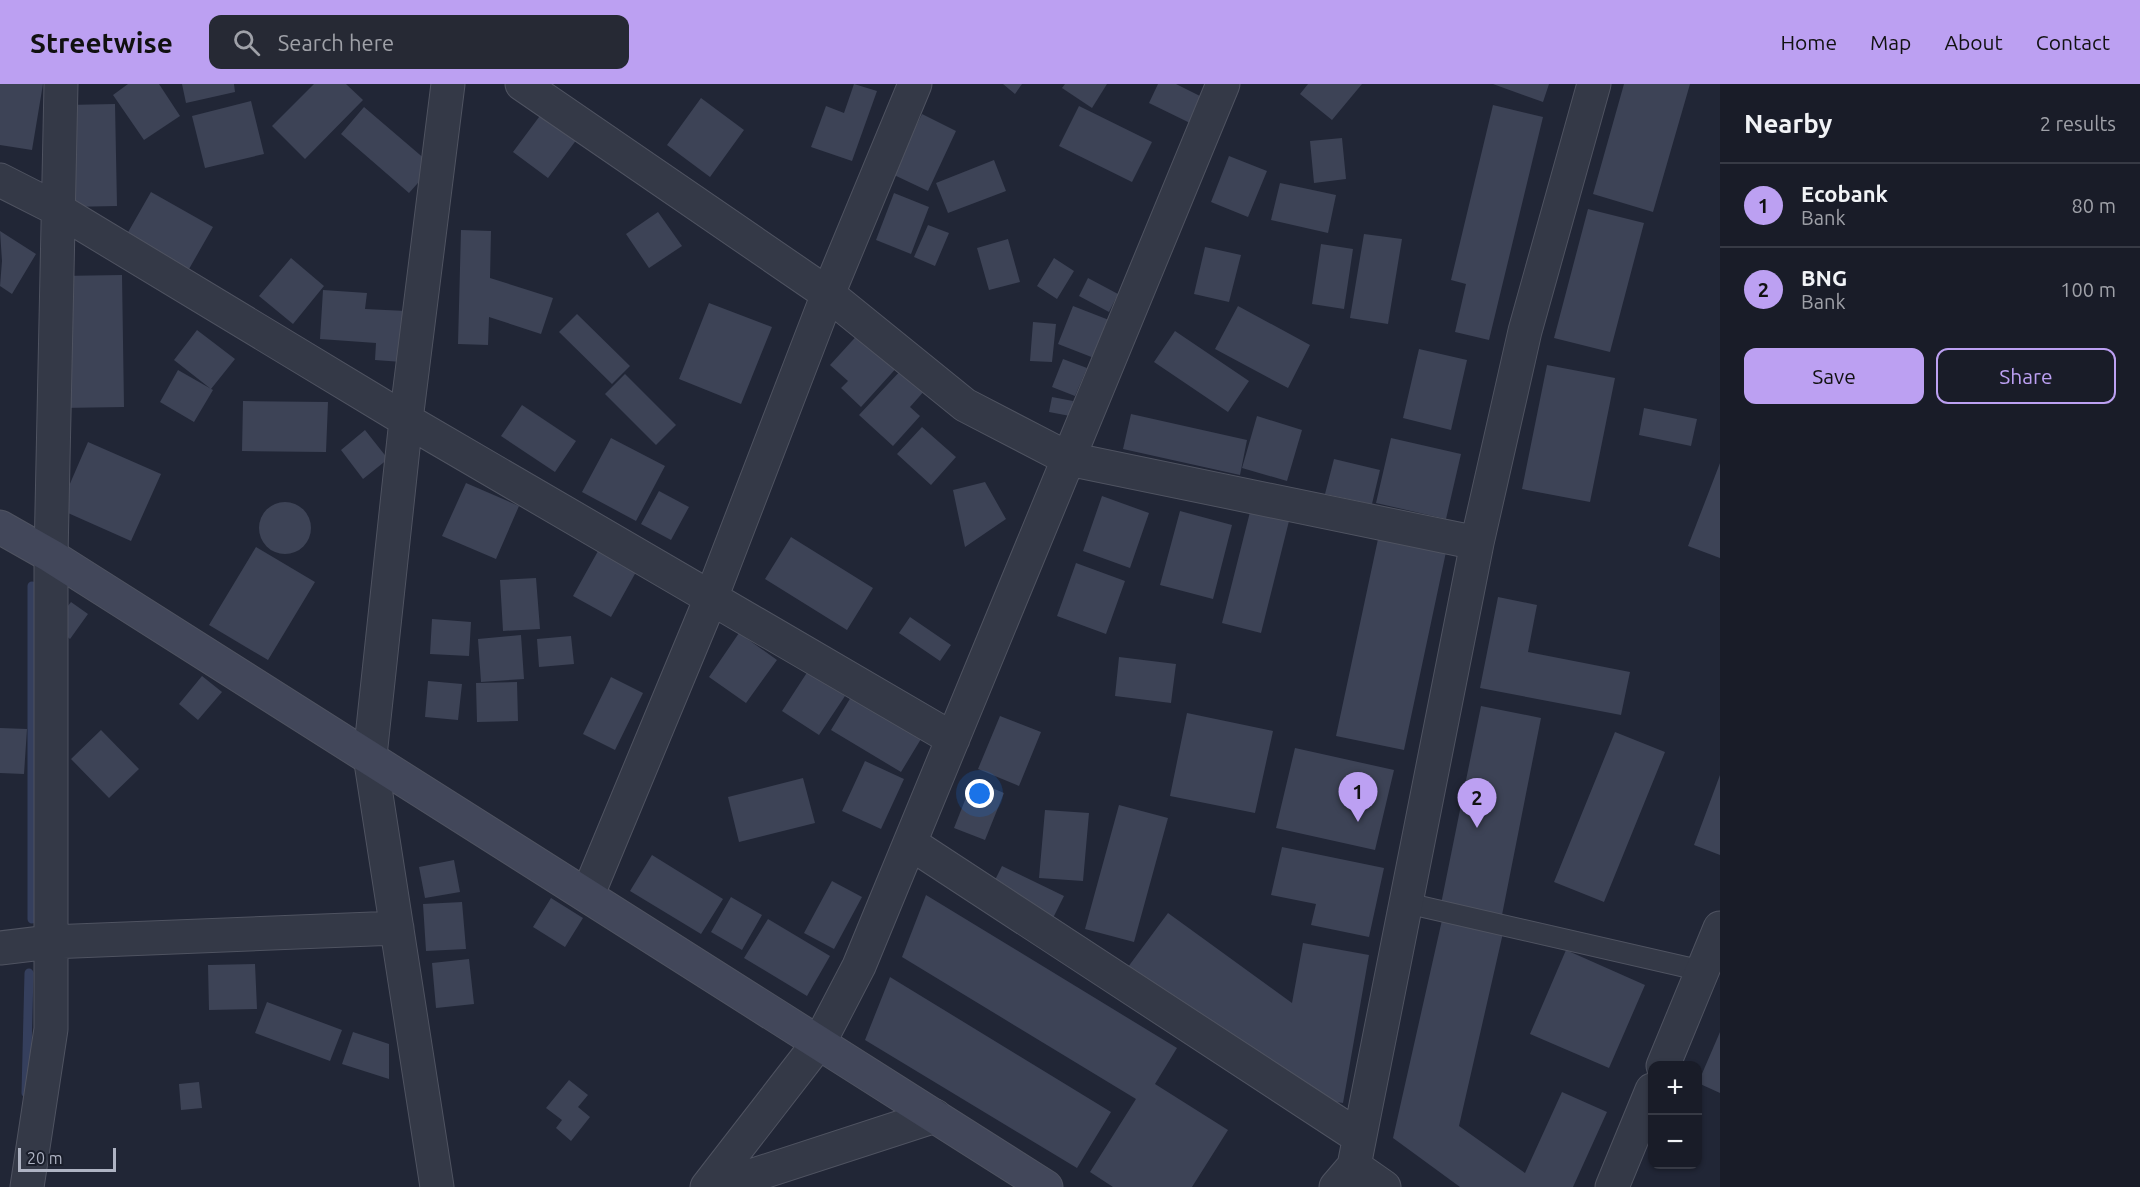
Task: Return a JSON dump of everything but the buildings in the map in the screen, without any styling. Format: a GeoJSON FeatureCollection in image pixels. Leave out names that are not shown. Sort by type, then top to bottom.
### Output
{"type":"FeatureCollection","features":[{"type":"Feature","properties":{"kind":"street"},"geometry":{"type":"LineString","coordinates":[[27,1187],[51,1029],[51,555],[61,84]]}},
{"type":"Feature","properties":{"kind":"street"},"geometry":{"type":"LineString","coordinates":[[438,1187],[369,756],[406,420],[448,84]]}},
{"type":"Feature","properties":{"kind":"street"},"geometry":{"type":"LineString","coordinates":[[522,84],[828,294],[965,405],[1069,459],[1477,543]]}},
{"type":"Feature","properties":{"kind":"street"},"geometry":{"type":"LineString","coordinates":[[588,894],[711,598],[828,294],[915,84]]}},
{"type":"Feature","properties":{"kind":"street"},"geometry":{"type":"LineString","coordinates":[[707,1187],[820,1041],[859,966],[1223,84]]}},
{"type":"Feature","properties":{"kind":"street"},"geometry":{"type":"LineString","coordinates":[[1350,1163],[1406,903],[1477,543],[1525,331],[1594,84]]}},
{"type":"Feature","properties":{"kind":"street"},"geometry":{"type":"LineString","coordinates":[[0,180],[57,209],[406,420],[953,739]]}},
{"type":"Feature","properties":{"kind":"street"},"geometry":{"type":"LineString","coordinates":[[0,527],[51,555],[820,1041],[1046,1187]]}},
{"type":"Feature","properties":{"kind":"street"},"geometry":{"type":"LineString","coordinates":[[910,843],[1384,1187]]}},
{"type":"Feature","properties":{"kind":"street"},"geometry":{"type":"LineString","coordinates":[[0,948],[51,942],[397,928]]}},
{"type":"Feature","properties":{"kind":"street"},"geometry":{"type":"LineString","coordinates":[[1665,1061],[1720,928]]}},
{"type":"Feature","properties":{"kind":"street"},"geometry":{"type":"LineString","coordinates":[[1612,1187],[1648,1102]]}},
{"type":"Feature","properties":{"kind":"street"},"geometry":{"type":"LineString","coordinates":[[717,1187],[935,1116]]}},
{"type":"Feature","properties":{"kind":"lane"},"geometry":{"type":"LineString","coordinates":[[1406,903],[1703,971]]}},
{"type":"Feature","properties":{"kind":"waterway"},"geometry":{"type":"LineString","coordinates":[[32,586],[32,919]]}},
{"type":"Feature","properties":{"kind":"waterway"},"geometry":{"type":"LineString","coordinates":[[26,1093],[29,973]]}},
{"type":"Feature","properties":{"kind":"place","name":"Ecobank"},"geometry":{"type":"Point","coordinates":[1358,822]}},
{"type":"Feature","properties":{"kind":"place","name":"BNG"},"geometry":{"type":"Point","coordinates":[1477,828]}}]}
